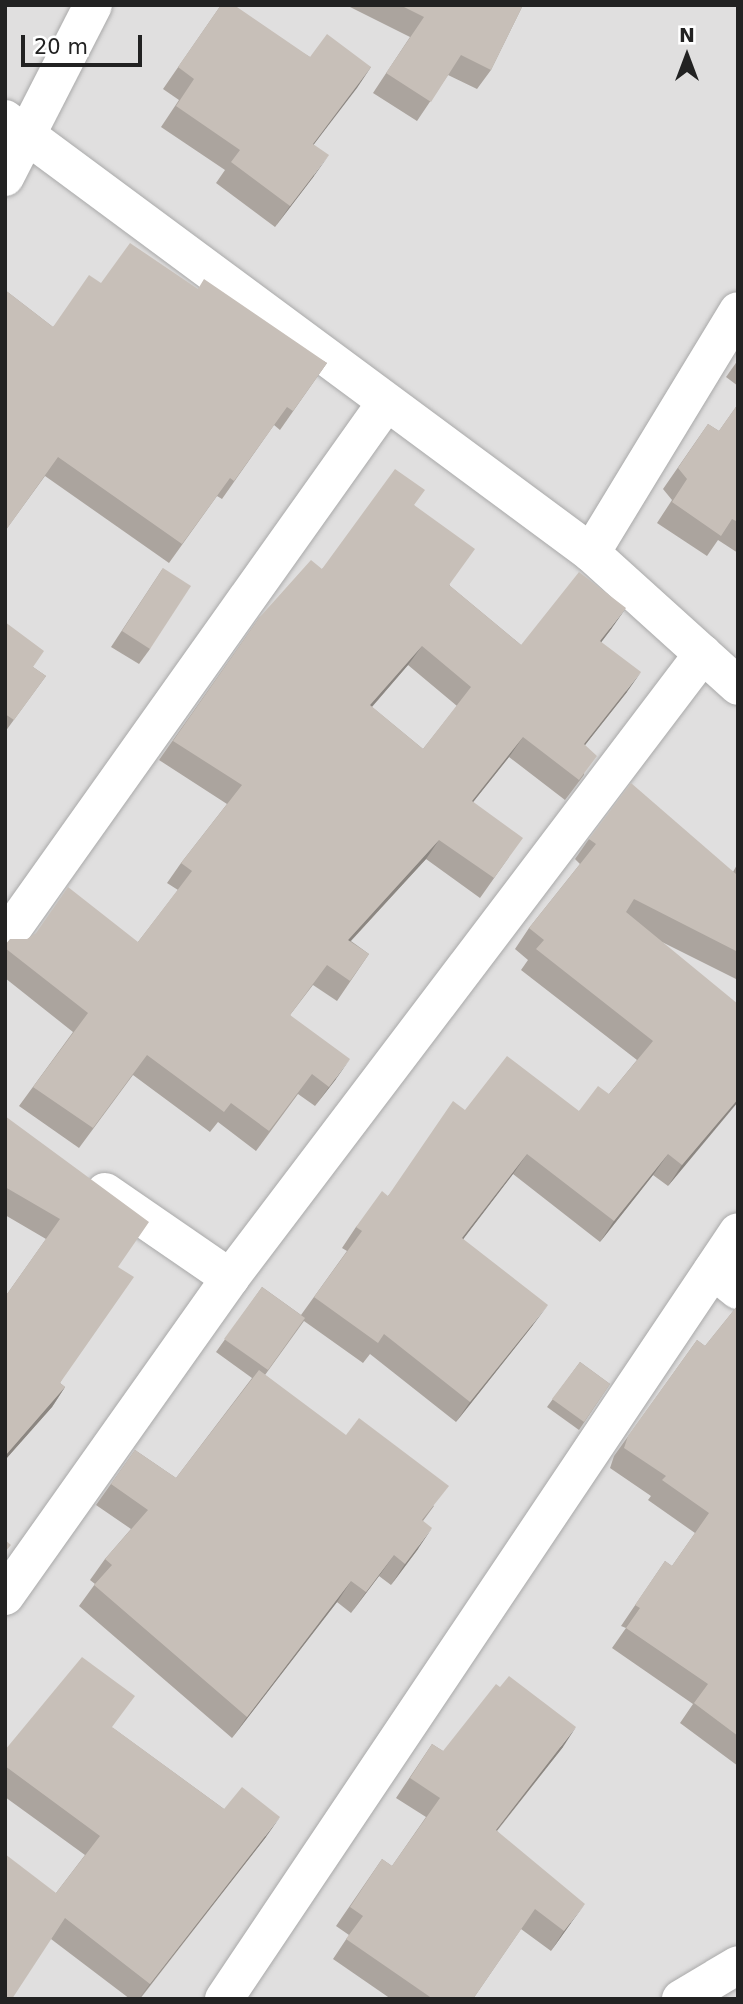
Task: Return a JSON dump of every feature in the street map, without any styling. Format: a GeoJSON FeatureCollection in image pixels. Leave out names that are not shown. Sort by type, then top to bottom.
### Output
{"type":"FeatureCollection","features":[{"type":"Feature","properties":{"kind":"street"},"geometry":{"type":"LineString","coordinates":[[5,177],[17,127],[93,5]]}},
{"type":"Feature","properties":{"kind":"street"},"geometry":{"type":"LineString","coordinates":[[17,127],[385,404],[592,553],[738,685]]}},
{"type":"Feature","properties":{"kind":"street"},"geometry":{"type":"LineString","coordinates":[[592,553],[738,311]]}},
{"type":"Feature","properties":{"kind":"street"},"geometry":{"type":"LineString","coordinates":[[5,939],[385,404]]}},
{"type":"Feature","properties":{"kind":"street"},"geometry":{"type":"LineString","coordinates":[[5,1596],[230,1278],[703,654]]}},
{"type":"Feature","properties":{"kind":"street"},"geometry":{"type":"LineString","coordinates":[[73,1169],[230,1278]]}},
{"type":"Feature","properties":{"kind":"street"},"geometry":{"type":"LineString","coordinates":[[224,1999],[725,1280],[738,1232]]}},
{"type":"Feature","properties":{"kind":"street"},"geometry":{"type":"LineString","coordinates":[[681,1999],[738,1965]]}},
{"type":"Feature","properties":{"kind":"shaded area"},"geometry":{"type":"Polygon","coordinates":[[[5,5],[738,5],[738,1999],[5,1999],[5,5]]]}},
{"type":"Feature","properties":{"kind":"building"},"geometry":{"type":"Polygon","coordinates":[[[221,5],[234,5],[310,57],[327,34],[371,67],[313,144],[329,155],[290,206],[231,162],[240,150],[176,106],[194,79],[178,67],[221,5]]]}},
{"type":"Feature","properties":{"kind":"building"},"geometry":{"type":"Polygon","coordinates":[[[400,5],[523,5],[491,70],[461,55],[431,102],[386,73],[424,17],[400,5]]]}},
{"type":"Feature","properties":{"kind":"building"},"geometry":{"type":"Polygon","coordinates":[[[130,243],[198,289],[204,279],[327,363],[293,411],[287,407],[234,481],[230,478],[182,544],[58,457],[6,530],[5,290],[53,327],[89,275],[101,283],[130,243]]]}},
{"type":"Feature","properties":{"kind":"building"},"geometry":{"type":"Polygon","coordinates":[[[738,404],[738,522],[732,519],[721,536],[672,502],[687,479],[678,468],[708,424],[719,431],[738,404]]]}},
{"type":"Feature","properties":{"kind":"building"},"geometry":{"type":"Polygon","coordinates":[[[395,469],[425,490],[414,505],[475,549],[449,585],[521,645],[579,572],[626,608],[600,641],[641,672],[584,744],[597,756],[579,780],[523,737],[472,801],[523,838],[494,878],[439,840],[348,940],[369,954],[350,981],[327,965],[290,1015],[350,1059],[329,1087],[312,1074],[269,1131],[231,1103],[224,1112],[147,1055],[93,1128],[33,1087],[88,1013],[5,948],[5,945],[10,939],[27,939],[36,933],[68,887],[138,942],[192,871],[181,863],[242,785],[173,741],[259,618],[311,560],[322,569],[395,469]],[[422,646],[370,705],[423,749],[471,687],[422,646]]]}},
{"type":"Feature","properties":{"kind":"building"},"geometry":{"type":"Polygon","coordinates":[[[163,568],[191,586],[150,649],[122,631],[163,568]]]}},
{"type":"Feature","properties":{"kind":"building"},"geometry":{"type":"Polygon","coordinates":[[[5,622],[44,651],[33,667],[46,676],[14,720],[5,714],[5,622]]]}},
{"type":"Feature","properties":{"kind":"building"},"geometry":{"type":"Polygon","coordinates":[[[631,783],[736,874],[738,870],[738,952],[634,899],[626,912],[738,1004],[738,1099],[682,1165],[668,1154],[614,1221],[527,1154],[462,1238],[548,1305],[470,1402],[384,1334],[378,1343],[314,1297],[362,1231],[356,1227],[382,1191],[388,1196],[453,1101],[465,1110],[507,1056],[579,1111],[598,1086],[609,1094],[653,1041],[536,949],[544,940],[529,928],[596,844],[589,839],[631,783]]]}},
{"type":"Feature","properties":{"kind":"building"},"geometry":{"type":"Polygon","coordinates":[[[5,1116],[149,1222],[118,1267],[134,1277],[60,1383],[65,1387],[5,1456],[5,1297],[60,1219],[5,1187],[5,1116]]]}},
{"type":"Feature","properties":{"kind":"building"},"geometry":{"type":"Polygon","coordinates":[[[262,1287],[305,1318],[268,1370],[224,1339],[262,1287]]]}},
{"type":"Feature","properties":{"kind":"building"},"geometry":{"type":"Polygon","coordinates":[[[738,1305],[738,1736],[694,1703],[708,1684],[626,1628],[640,1608],[635,1605],[665,1561],[672,1566],[709,1513],[662,1480],[666,1476],[624,1448],[628,1436],[697,1340],[705,1346],[738,1305]]]}},
{"type":"Feature","properties":{"kind":"building"},"geometry":{"type":"Polygon","coordinates":[[[580,1362],[610,1384],[584,1422],[552,1399],[580,1362]]]}},
{"type":"Feature","properties":{"kind":"building"},"geometry":{"type":"Polygon","coordinates":[[[259,1370],[346,1435],[359,1418],[449,1486],[422,1520],[432,1528],[405,1564],[394,1555],[366,1592],[351,1581],[247,1717],[94,1585],[112,1565],[105,1559],[148,1510],[111,1484],[135,1450],[176,1478],[259,1370]]]}},
{"type":"Feature","properties":{"kind":"building"},"geometry":{"type":"Polygon","coordinates":[[[5,1540],[11,1545],[5,1552],[5,1540]]]}},
{"type":"Feature","properties":{"kind":"building"},"geometry":{"type":"Polygon","coordinates":[[[82,1657],[135,1696],[112,1727],[224,1809],[242,1787],[280,1817],[150,1984],[65,1918],[12,1999],[5,1999],[5,1854],[56,1893],[100,1836],[5,1766],[5,1750],[82,1657]]]}},
{"type":"Feature","properties":{"kind":"building"},"geometry":{"type":"Polygon","coordinates":[[[509,1676],[576,1727],[496,1830],[585,1904],[564,1931],[535,1909],[473,1999],[433,1999],[346,1939],[363,1916],[350,1907],[382,1859],[392,1866],[440,1798],[410,1778],[432,1744],[443,1751],[496,1684],[500,1687],[509,1676]]]}}]}
